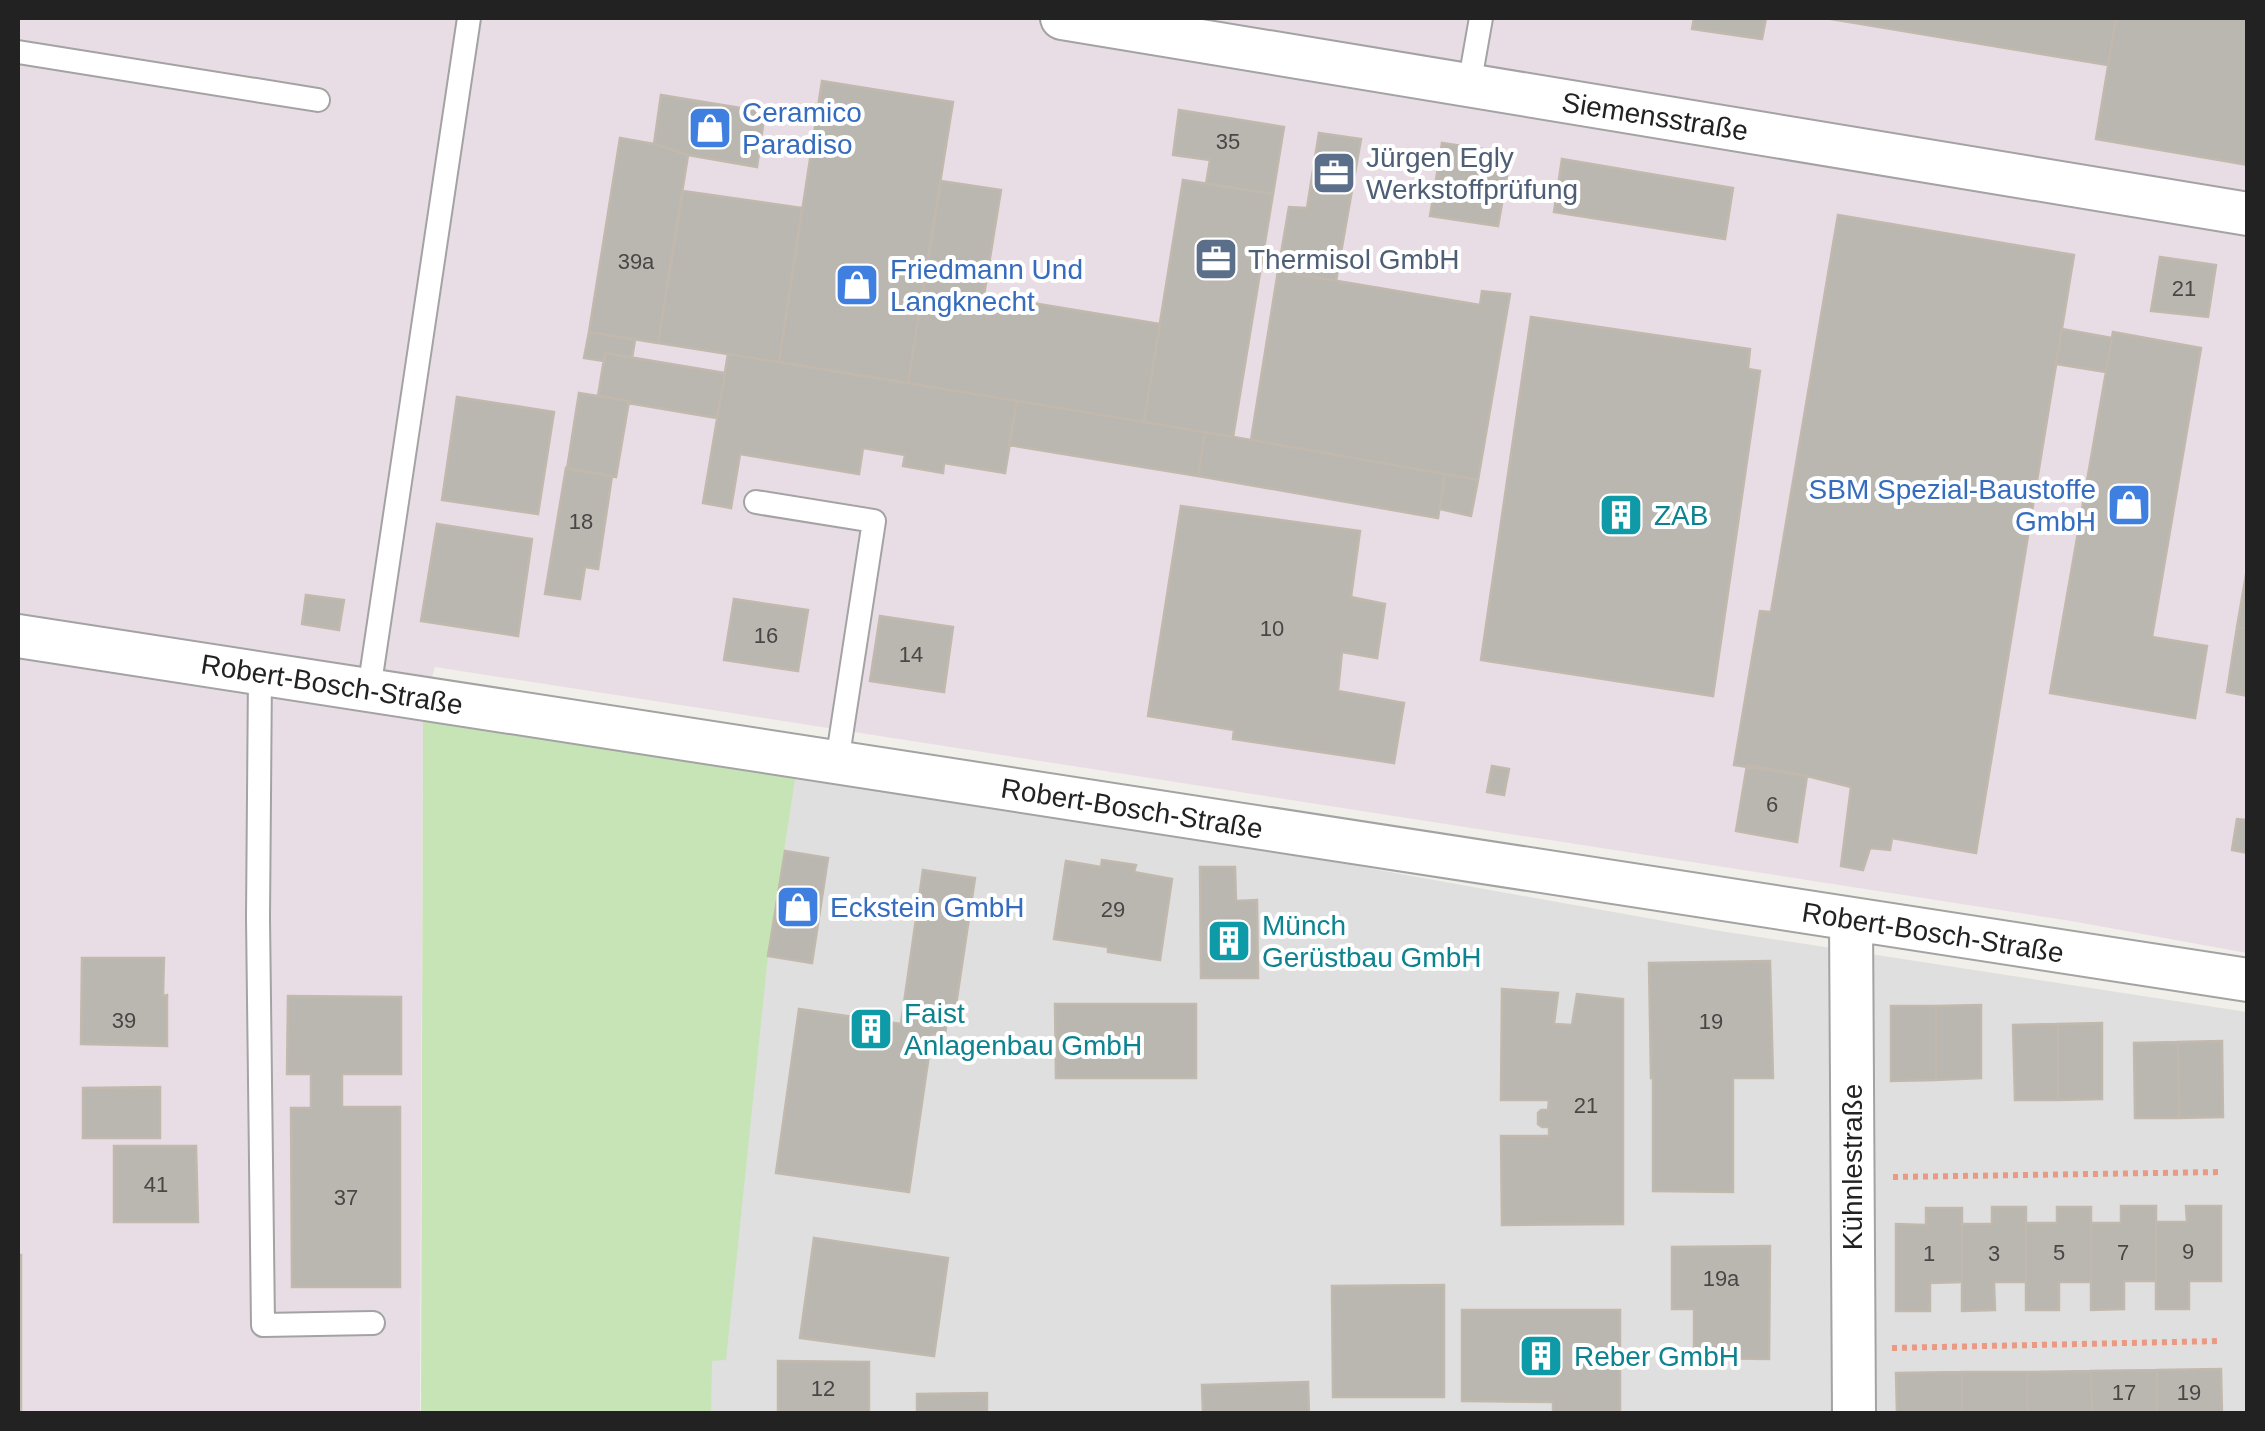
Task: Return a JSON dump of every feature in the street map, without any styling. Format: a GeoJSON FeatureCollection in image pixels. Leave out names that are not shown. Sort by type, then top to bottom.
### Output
{"type":"FeatureCollection","features":[{"type":"Feature","properties":{"kind":"street","name":"Siemensstraße"},"geometry":{"type":"LineString","coordinates":[[1062,18],[2248,214]]}},
{"type":"Feature","properties":{"kind":"street","name":"Robert-Bosch-Straße"},"geometry":{"type":"LineString","coordinates":[[18,636],[2248,980]]}},
{"type":"Feature","properties":{"kind":"street","name":"Kühnlestraße"},"geometry":{"type":"LineString","coordinates":[[1851,920],[1854,1414]]}},
{"type":"Feature","properties":{"kind":"lane"},"geometry":{"type":"LineString","coordinates":[[369,690],[469,18]]}},
{"type":"Feature","properties":{"kind":"lane"},"geometry":{"type":"LineString","coordinates":[[1469,86],[1481,18]]}},
{"type":"Feature","properties":{"kind":"lane"},"geometry":{"type":"LineString","coordinates":[[18,52],[318,100]]}},
{"type":"Feature","properties":{"kind":"lane"},"geometry":{"type":"LineString","coordinates":[[756,502],[874,521],[838,762]]}},
{"type":"Feature","properties":{"kind":"lane"},"geometry":{"type":"LineString","coordinates":[[260,673],[258,918],[264,1325],[372,1323]]}},
{"type":"Feature","properties":{"kind":"path"},"geometry":{"type":"LineString","coordinates":[[1852,1178],[2222,1172]]}},
{"type":"Feature","properties":{"kind":"path"},"geometry":{"type":"LineString","coordinates":[[1854,1348],[2221,1341]]}},
{"type":"Feature","properties":{"kind":"shaded area"},"geometry":{"type":"Polygon","coordinates":[[[18,18],[2247,18],[2247,953],[2071,921],[435,667],[423,705],[420,1413],[18,1413],[18,18]]]}},
{"type":"Feature","properties":{"kind":"shaded area"},"geometry":{"type":"Polygon","coordinates":[[[797,766],[1714,930],[2247,1012],[2247,1413],[421,1414],[797,766]]]}},
{"type":"Feature","properties":{"kind":"green space"},"geometry":{"type":"Polygon","coordinates":[[[423,705],[797,766],[768,956],[726,1360],[712,1361],[711,1413],[421,1414],[423,705]]]}},
{"type":"Feature","properties":{"kind":"building"},"geometry":{"type":"Polygon","coordinates":[[[1694,18],[1766,18],[1762,39],[1692,29],[1694,18]]]}},
{"type":"Feature","properties":{"kind":"building"},"geometry":{"type":"Polygon","coordinates":[[[1825,18],[2116,18],[2108,65],[1825,18]]]}},
{"type":"Feature","properties":{"kind":"building"},"geometry":{"type":"Polygon","coordinates":[[[2116,18],[2248,18],[2248,165],[2096,139],[2116,18]]]}},
{"type":"Feature","properties":{"kind":"building","name":"Friedmann Und Langknecht"},"geometry":{"type":"Polygon","coordinates":[[[822,81],[953,102],[908,383],[779,362],[822,81]]]}},
{"type":"Feature","properties":{"kind":"building","name":"Ceramico Paradiso"},"geometry":{"type":"Polygon","coordinates":[[[661,95],[765,112],[757,167],[688,155],[654,144],[661,95]]]}},
{"type":"Feature","properties":{"kind":"building"},"geometry":{"type":"Polygon","coordinates":[[[1179,110],[1284,127],[1273,194],[1206,184],[1210,160],[1173,155],[1179,110]]]}},
{"type":"Feature","properties":{"kind":"building","name":"Jürgen Egly Werkstoffprüfung"},"geometry":{"type":"Polygon","coordinates":[[[1319,133],[1361,139],[1336,281],[1278,271],[1289,207],[1307,208],[1319,133]]]}},
{"type":"Feature","properties":{"kind":"building"},"geometry":{"type":"Polygon","coordinates":[[[620,138],[688,155],[658,343],[589,332],[620,138]]]}},
{"type":"Feature","properties":{"kind":"building"},"geometry":{"type":"Polygon","coordinates":[[[1442,143],[1511,153],[1498,226],[1430,216],[1442,143]]]}},
{"type":"Feature","properties":{"kind":"building"},"geometry":{"type":"Polygon","coordinates":[[[1562,159],[1733,188],[1725,239],[1554,212],[1562,159]]]}},
{"type":"Feature","properties":{"kind":"building","name":"Thermisol GmbH"},"geometry":{"type":"Polygon","coordinates":[[[1183,180],[1273,194],[1233,437],[1144,422],[1183,180]]]}},
{"type":"Feature","properties":{"kind":"building"},"geometry":{"type":"Polygon","coordinates":[[[941,181],[1001,190],[984,295],[1160,324],[1144,422],[908,383],[941,181]]]}},
{"type":"Feature","properties":{"kind":"building"},"geometry":{"type":"Polygon","coordinates":[[[683,191],[802,208],[779,362],[658,343],[683,191]]]}},
{"type":"Feature","properties":{"kind":"building"},"geometry":{"type":"Polygon","coordinates":[[[1838,215],[2074,255],[1976,853],[1892,838],[1890,850],[1870,848],[1863,870],[1841,866],[1851,787],[1734,765],[1760,611],[1771,612],[1838,215]]]}},
{"type":"Feature","properties":{"kind":"building"},"geometry":{"type":"Polygon","coordinates":[[[2160,257],[2216,265],[2208,317],[2151,311],[2160,257]]]}},
{"type":"Feature","properties":{"kind":"building"},"geometry":{"type":"Polygon","coordinates":[[[1278,271],[1480,305],[1482,291],[1510,294],[1478,480],[1251,440],[1278,271]]]}},
{"type":"Feature","properties":{"kind":"building","name":"ZAB"},"geometry":{"type":"Polygon","coordinates":[[[1531,317],[1750,349],[1748,369],[1760,371],[1713,696],[1481,660],[1531,317]]]}},
{"type":"Feature","properties":{"kind":"building"},"geometry":{"type":"Polygon","coordinates":[[[2062,329],[2112,338],[2106,372],[2056,364],[2062,329]]]}},
{"type":"Feature","properties":{"kind":"building"},"geometry":{"type":"Polygon","coordinates":[[[589,332],[635,340],[632,358],[605,353],[604,361],[584,358],[589,332]]]}},
{"type":"Feature","properties":{"kind":"building","name":"SBM Spezial-Baustoffe GmbH"},"geometry":{"type":"Polygon","coordinates":[[[2113,332],[2201,348],[2152,637],[2207,646],[2195,718],[2050,693],[2113,332]]]}},
{"type":"Feature","properties":{"kind":"building"},"geometry":{"type":"Polygon","coordinates":[[[605,353],[725,373],[717,418],[598,396],[605,353]]]}},
{"type":"Feature","properties":{"kind":"building"},"geometry":{"type":"Polygon","coordinates":[[[728,354],[1017,401],[1005,473],[944,463],[943,473],[903,466],[905,455],[863,448],[859,474],[740,454],[731,508],[703,503],[728,354]]]}},
{"type":"Feature","properties":{"kind":"building"},"geometry":{"type":"Polygon","coordinates":[[[579,393],[629,401],[616,477],[567,469],[579,393]]]}},
{"type":"Feature","properties":{"kind":"building"},"geometry":{"type":"Polygon","coordinates":[[[457,397],[554,412],[538,514],[442,500],[457,397]]]}},
{"type":"Feature","properties":{"kind":"building"},"geometry":{"type":"Polygon","coordinates":[[[1017,401],[1205,432],[1198,476],[1009,445],[1017,401]]]}},
{"type":"Feature","properties":{"kind":"building"},"geometry":{"type":"Polygon","coordinates":[[[1205,432],[1445,474],[1438,518],[1198,476],[1205,432]]]}},
{"type":"Feature","properties":{"kind":"building"},"geometry":{"type":"Polygon","coordinates":[[[566,468],[612,476],[598,569],[585,567],[580,599],[545,594],[566,468]]]}},
{"type":"Feature","properties":{"kind":"building"},"geometry":{"type":"Polygon","coordinates":[[[1445,474],[1478,480],[1471,516],[1440,509],[1445,474]]]}},
{"type":"Feature","properties":{"kind":"building"},"geometry":{"type":"Polygon","coordinates":[[[1181,506],[1360,531],[1351,597],[1385,604],[1377,658],[1342,652],[1338,691],[1404,703],[1394,763],[1233,739],[1234,730],[1148,716],[1181,506]]]}},
{"type":"Feature","properties":{"kind":"building"},"geometry":{"type":"Polygon","coordinates":[[[437,524],[532,539],[518,636],[421,621],[437,524]]]}},
{"type":"Feature","properties":{"kind":"building"},"geometry":{"type":"Polygon","coordinates":[[[2248,563],[2248,629],[2237,627],[2248,563]]]}},
{"type":"Feature","properties":{"kind":"building"},"geometry":{"type":"Polygon","coordinates":[[[306,595],[344,600],[339,630],[302,624],[306,595]]]}},
{"type":"Feature","properties":{"kind":"building"},"geometry":{"type":"Polygon","coordinates":[[[734,599],[808,610],[798,671],[724,660],[734,599]]]}},
{"type":"Feature","properties":{"kind":"building"},"geometry":{"type":"Polygon","coordinates":[[[880,616],[953,627],[944,692],[870,681],[880,616]]]}},
{"type":"Feature","properties":{"kind":"building"},"geometry":{"type":"Polygon","coordinates":[[[2237,627],[2248,629],[2248,696],[2227,692],[2237,627]]]}},
{"type":"Feature","properties":{"kind":"building"},"geometry":{"type":"Polygon","coordinates":[[[1747,765],[1807,776],[1797,842],[1736,831],[1747,765]]]}},
{"type":"Feature","properties":{"kind":"building"},"geometry":{"type":"Polygon","coordinates":[[[1492,766],[1509,769],[1504,795],[1487,792],[1492,766]]]}},
{"type":"Feature","properties":{"kind":"building"},"geometry":{"type":"Polygon","coordinates":[[[2248,809],[2248,853],[2232,850],[2237,819],[2246,820],[2248,809]]]}},
{"type":"Feature","properties":{"kind":"building","name":"Eckstein GmbH"},"geometry":{"type":"Polygon","coordinates":[[[785,851],[828,858],[812,963],[768,956],[785,851]]]}},
{"type":"Feature","properties":{"kind":"building"},"geometry":{"type":"Polygon","coordinates":[[[1102,860],[1136,865],[1134,872],[1172,879],[1160,960],[1054,939],[1066,861],[1101,867],[1102,860]]]}},
{"type":"Feature","properties":{"kind":"building","name":"Münch Gerüstbau GmbH"},"geometry":{"type":"Polygon","coordinates":[[[1200,867],[1235,867],[1236,901],[1257,900],[1258,978],[1201,978],[1200,867]]]}},
{"type":"Feature","properties":{"kind":"building","name":"Faist Anlagenbau GmbH"},"geometry":{"type":"Polygon","coordinates":[[[923,870],[975,878],[956,1005],[949,1004],[945,1035],[932,1034],[909,1192],[776,1173],[799,1009],[901,1024],[923,870]]]}},
{"type":"Feature","properties":{"kind":"building"},"geometry":{"type":"Polygon","coordinates":[[[82,958],[164,958],[167,1046],[81,1044],[82,958]]]}},
{"type":"Feature","properties":{"kind":"building"},"geometry":{"type":"Polygon","coordinates":[[[1770,961],[1773,1078],[1733,1078],[1733,1192],[1653,1191],[1649,963],[1770,961]]]}},
{"type":"Feature","properties":{"kind":"building"},"geometry":{"type":"Polygon","coordinates":[[[1502,989],[1558,993],[1554,1024],[1572,1025],[1577,994],[1623,999],[1623,1224],[1502,1225],[1501,1136],[1549,1136],[1549,1127],[1538,1124],[1538,1113],[1548,1110],[1549,1100],[1501,1100],[1502,989]]]}},
{"type":"Feature","properties":{"kind":"building"},"geometry":{"type":"Polygon","coordinates":[[[288,996],[401,997],[401,1074],[342,1074],[342,1107],[400,1107],[400,1287],[292,1287],[291,1108],[311,1108],[311,1074],[287,1074],[288,996]]]}},
{"type":"Feature","properties":{"kind":"building"},"geometry":{"type":"Polygon","coordinates":[[[1055,1004],[1196,1004],[1196,1078],[1056,1078],[1055,1004]]]}},
{"type":"Feature","properties":{"kind":"building"},"geometry":{"type":"Polygon","coordinates":[[[1981,1005],[1981,1078],[1936,1080],[1936,1006],[1981,1005]]]}},
{"type":"Feature","properties":{"kind":"building"},"geometry":{"type":"Polygon","coordinates":[[[1891,1006],[1936,1006],[1936,1080],[1891,1081],[1891,1006]]]}},
{"type":"Feature","properties":{"kind":"building"},"geometry":{"type":"Polygon","coordinates":[[[2102,1023],[2102,1099],[2058,1100],[2058,1024],[2102,1023]]]}},
{"type":"Feature","properties":{"kind":"building"},"geometry":{"type":"Polygon","coordinates":[[[2058,1024],[2058,1100],[2015,1100],[2013,1025],[2058,1024]]]}},
{"type":"Feature","properties":{"kind":"building"},"geometry":{"type":"Polygon","coordinates":[[[2222,1041],[2223,1117],[2179,1118],[2178,1042],[2222,1041]]]}},
{"type":"Feature","properties":{"kind":"building"},"geometry":{"type":"Polygon","coordinates":[[[2178,1042],[2179,1118],[2135,1118],[2134,1043],[2178,1042]]]}},
{"type":"Feature","properties":{"kind":"building"},"geometry":{"type":"Polygon","coordinates":[[[160,1087],[160,1138],[83,1138],[83,1088],[160,1087]]]}},
{"type":"Feature","properties":{"kind":"building"},"geometry":{"type":"Polygon","coordinates":[[[114,1146],[196,1146],[198,1222],[114,1222],[114,1146]]]}},
{"type":"Feature","properties":{"kind":"building"},"geometry":{"type":"Polygon","coordinates":[[[2121,1206],[2156,1206],[2156,1281],[2124,1281],[2124,1309],[2091,1310],[2091,1223],[2121,1223],[2121,1206]]]}},
{"type":"Feature","properties":{"kind":"building"},"geometry":{"type":"Polygon","coordinates":[[[2186,1206],[2221,1206],[2221,1281],[2189,1281],[2189,1309],[2156,1309],[2156,1222],[2187,1222],[2186,1206]]]}},
{"type":"Feature","properties":{"kind":"building"},"geometry":{"type":"Polygon","coordinates":[[[1992,1207],[2026,1207],[2026,1282],[1994,1282],[1995,1310],[1962,1311],[1962,1224],[1992,1224],[1992,1207]]]}},
{"type":"Feature","properties":{"kind":"building"},"geometry":{"type":"Polygon","coordinates":[[[2057,1207],[2091,1207],[2091,1282],[2059,1282],[2059,1310],[2026,1310],[2026,1223],[2057,1223],[2057,1207]]]}},
{"type":"Feature","properties":{"kind":"building"},"geometry":{"type":"Polygon","coordinates":[[[1926,1208],[1962,1208],[1962,1282],[1930,1283],[1930,1311],[1896,1311],[1896,1224],[1926,1225],[1926,1208]]]}},
{"type":"Feature","properties":{"kind":"building"},"geometry":{"type":"Polygon","coordinates":[[[814,1238],[948,1258],[934,1356],[800,1338],[814,1238]]]}},
{"type":"Feature","properties":{"kind":"building"},"geometry":{"type":"Polygon","coordinates":[[[1770,1246],[1769,1359],[1694,1358],[1694,1309],[1672,1309],[1672,1247],[1770,1246]]]}},
{"type":"Feature","properties":{"kind":"building"},"geometry":{"type":"Polygon","coordinates":[[[21,1255],[21,1414],[18,1414],[21,1255]]]}},
{"type":"Feature","properties":{"kind":"building"},"geometry":{"type":"Polygon","coordinates":[[[1444,1285],[1444,1397],[1333,1397],[1332,1286],[1444,1285]]]}},
{"type":"Feature","properties":{"kind":"building","name":"Reber GmbH"},"geometry":{"type":"Polygon","coordinates":[[[1462,1310],[1620,1310],[1620,1414],[1553,1414],[1553,1402],[1462,1401],[1462,1310]]]}},
{"type":"Feature","properties":{"kind":"building"},"geometry":{"type":"Polygon","coordinates":[[[778,1361],[869,1362],[869,1414],[778,1414],[778,1361]]]}},
{"type":"Feature","properties":{"kind":"building"},"geometry":{"type":"Polygon","coordinates":[[[2221,1369],[2222,1414],[2157,1414],[2157,1370],[2221,1369]]]}},
{"type":"Feature","properties":{"kind":"building"},"geometry":{"type":"Polygon","coordinates":[[[2157,1370],[2157,1414],[2092,1414],[2091,1371],[2157,1370]]]}},
{"type":"Feature","properties":{"kind":"building"},"geometry":{"type":"Polygon","coordinates":[[[2091,1371],[2092,1414],[2027,1414],[2027,1372],[2091,1371]]]}},
{"type":"Feature","properties":{"kind":"building"},"geometry":{"type":"Polygon","coordinates":[[[1962,1372],[1962,1414],[1897,1414],[1896,1373],[1962,1372]]]}},
{"type":"Feature","properties":{"kind":"building"},"geometry":{"type":"Polygon","coordinates":[[[1962,1372],[2027,1372],[2027,1414],[1962,1414],[1962,1372]]]}},
{"type":"Feature","properties":{"kind":"building"},"geometry":{"type":"Polygon","coordinates":[[[1308,1382],[1309,1414],[1203,1414],[1202,1385],[1308,1382]]]}},
{"type":"Feature","properties":{"kind":"building"},"geometry":{"type":"Polygon","coordinates":[[[987,1393],[987,1414],[917,1414],[917,1394],[987,1393]]]}},
{"type":"Feature","properties":{"kind":"place","name":"Ceramico Paradiso"},"geometry":{"type":"Point","coordinates":[710,128]}},
{"type":"Feature","properties":{"kind":"place","name":"Jürgen Egly Werkstoffprüfung"},"geometry":{"type":"Point","coordinates":[1334,173]}},
{"type":"Feature","properties":{"kind":"place","name":"Thermisol GmbH"},"geometry":{"type":"Point","coordinates":[1216,259]}},
{"type":"Feature","properties":{"kind":"place","name":"Friedmann Und Langknecht"},"geometry":{"type":"Point","coordinates":[857,285]}},
{"type":"Feature","properties":{"kind":"place","name":"SBM Spezial-Baustoffe GmbH"},"geometry":{"type":"Point","coordinates":[2129,505]}},
{"type":"Feature","properties":{"kind":"place","name":"ZAB"},"geometry":{"type":"Point","coordinates":[1621,515]}},
{"type":"Feature","properties":{"kind":"place","name":"Eckstein GmbH"},"geometry":{"type":"Point","coordinates":[798,907]}},
{"type":"Feature","properties":{"kind":"place","name":"Münch Gerüstbau GmbH"},"geometry":{"type":"Point","coordinates":[1229,941]}},
{"type":"Feature","properties":{"kind":"place","name":"Faist Anlagenbau GmbH"},"geometry":{"type":"Point","coordinates":[871,1029]}},
{"type":"Feature","properties":{"kind":"place","name":"Reber GmbH"},"geometry":{"type":"Point","coordinates":[1541,1356]}}]}
